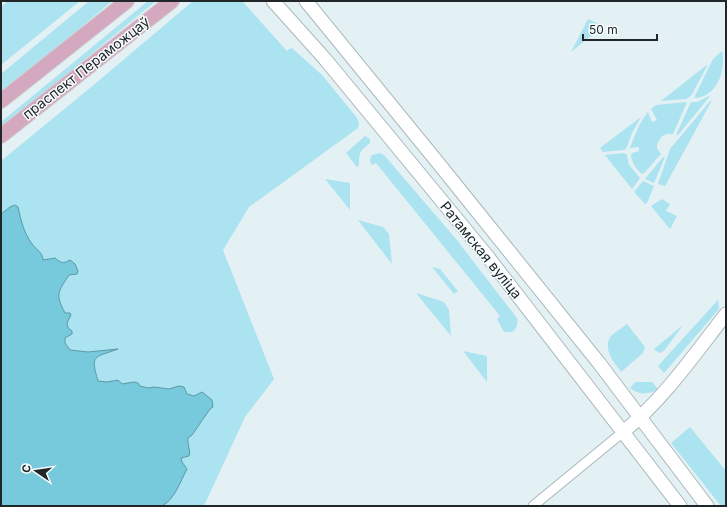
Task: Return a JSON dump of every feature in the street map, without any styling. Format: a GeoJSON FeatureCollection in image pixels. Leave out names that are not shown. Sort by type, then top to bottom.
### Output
{"type":"FeatureCollection","features":[{"type":"Feature","properties":{"kind":"main road","name":"праспект Пераможцаў"},"geometry":{"type":"LineString","coordinates":[[1,101],[127,1]]}},
{"type":"Feature","properties":{"kind":"main road","name":"праспект Пераможцаў"},"geometry":{"type":"LineString","coordinates":[[1,136],[172,1]]}},
{"type":"Feature","properties":{"kind":"main road","name":"Ратамская вуліца"},"geometry":{"type":"LineString","coordinates":[[274,1],[326,59],[488,257],[680,506]]}},
{"type":"Feature","properties":{"kind":"main road","name":"Ратамская вуліца"},"geometry":{"type":"LineString","coordinates":[[306,1],[599,363],[708,506]]}},
{"type":"Feature","properties":{"kind":"main road"},"geometry":{"type":"LineString","coordinates":[[623,432],[641,418],[726,314]]}},
{"type":"Feature","properties":{"kind":"street"},"geometry":{"type":"LineString","coordinates":[[533,506],[623,432]]}},
{"type":"Feature","properties":{"kind":"shaded area"},"geometry":{"type":"Polygon","coordinates":[[[8,1],[80,1],[1,65],[1,7],[8,1]]]}},
{"type":"Feature","properties":{"kind":"shaded area"},"geometry":{"type":"Polygon","coordinates":[[[89,1],[112,1],[60,45],[1,91],[1,74],[89,1]]]}},
{"type":"Feature","properties":{"kind":"shaded area"},"geometry":{"type":"Polygon","coordinates":[[[148,1],[156,1],[1,128],[1,122],[148,1]]]}},
{"type":"Feature","properties":{"kind":"shaded area"},"geometry":{"type":"Polygon","coordinates":[[[193,1],[242,1],[287,51],[292,48],[323,76],[357,118],[359,123],[358,128],[249,207],[223,250],[274,379],[245,417],[204,506],[1,506],[1,161],[193,1]]]}},
{"type":"Feature","properties":{"kind":"shaded area"},"geometry":{"type":"Polygon","coordinates":[[[588,19],[603,26],[571,52],[588,19]]]}},
{"type":"Feature","properties":{"kind":"shaded area"},"geometry":{"type":"Polygon","coordinates":[[[722,51],[723,66],[718,82],[714,88],[702,97],[694,98],[713,59],[722,51]]]}},
{"type":"Feature","properties":{"kind":"shaded area"},"geometry":{"type":"Polygon","coordinates":[[[708,64],[691,96],[686,99],[661,101],[708,64]]]}},
{"type":"Feature","properties":{"kind":"shaded area"},"geometry":{"type":"Polygon","coordinates":[[[711,95],[678,135],[676,135],[691,102],[697,102],[711,95]]]}},
{"type":"Feature","properties":{"kind":"shaded area"},"geometry":{"type":"Polygon","coordinates":[[[711,100],[665,186],[658,184],[670,149],[711,100]]]}},
{"type":"Feature","properties":{"kind":"shaded area"},"geometry":{"type":"Polygon","coordinates":[[[687,102],[673,134],[662,136],[657,144],[657,148],[661,154],[642,174],[632,161],[631,155],[632,153],[639,151],[639,147],[630,148],[642,120],[648,112],[652,122],[657,120],[651,109],[656,105],[687,102]]]}},
{"type":"Feature","properties":{"kind":"shaded area"},"geometry":{"type":"Polygon","coordinates":[[[641,117],[632,133],[627,147],[624,150],[603,152],[600,148],[641,117]]]}},
{"type":"Feature","properties":{"kind":"shaded area"},"geometry":{"type":"Polygon","coordinates":[[[365,136],[370,139],[370,143],[361,152],[359,157],[359,165],[357,167],[346,153],[365,136]]]}},
{"type":"Feature","properties":{"kind":"shaded area"},"geometry":{"type":"Polygon","coordinates":[[[380,153],[384,155],[456,239],[517,318],[517,326],[512,332],[504,332],[497,319],[500,316],[376,163],[372,165],[370,160],[372,155],[380,153]]]}},
{"type":"Feature","properties":{"kind":"shaded area"},"geometry":{"type":"Polygon","coordinates":[[[624,153],[627,155],[629,165],[640,178],[632,189],[605,155],[624,153]]]}},
{"type":"Feature","properties":{"kind":"shaded area"},"geometry":{"type":"Polygon","coordinates":[[[663,157],[665,157],[654,183],[645,179],[663,157]]]}},
{"type":"Feature","properties":{"kind":"shaded area"},"geometry":{"type":"Polygon","coordinates":[[[325,179],[350,183],[350,210],[325,179]]]}},
{"type":"Feature","properties":{"kind":"shaded area"},"geometry":{"type":"Polygon","coordinates":[[[643,181],[654,186],[647,203],[645,204],[634,192],[643,181]]]}},
{"type":"Feature","properties":{"kind":"shaded area"},"geometry":{"type":"Polygon","coordinates":[[[662,199],[670,204],[666,211],[677,216],[670,229],[651,206],[662,199]]]}},
{"type":"Feature","properties":{"kind":"shaded area"},"geometry":{"type":"Polygon","coordinates":[[[15,205],[18,207],[27,236],[32,244],[41,253],[43,260],[55,258],[61,262],[66,262],[70,260],[75,264],[78,271],[77,274],[69,275],[62,285],[59,293],[60,301],[65,313],[70,313],[71,315],[67,323],[68,328],[72,331],[72,334],[65,338],[65,343],[70,350],[88,352],[118,349],[99,356],[94,361],[98,381],[107,382],[118,380],[122,384],[134,382],[138,383],[140,386],[148,388],[154,387],[169,389],[179,386],[184,387],[187,394],[194,396],[202,392],[212,400],[213,407],[192,435],[188,438],[190,452],[189,456],[181,458],[187,469],[174,495],[162,506],[1,506],[1,214],[15,205]]]}},
{"type":"Feature","properties":{"kind":"shaded area"},"geometry":{"type":"Polygon","coordinates":[[[358,220],[383,227],[389,234],[392,264],[358,220]]]}},
{"type":"Feature","properties":{"kind":"shaded area"},"geometry":{"type":"Polygon","coordinates":[[[432,267],[440,269],[458,291],[454,294],[432,267]]]}},
{"type":"Feature","properties":{"kind":"shaded area"},"geometry":{"type":"Polygon","coordinates":[[[416,293],[444,302],[449,310],[451,336],[416,293]]]}},
{"type":"Feature","properties":{"kind":"shaded area"},"geometry":{"type":"Polygon","coordinates":[[[718,300],[719,309],[664,373],[658,366],[718,300]]]}},
{"type":"Feature","properties":{"kind":"shaded area"},"geometry":{"type":"Polygon","coordinates":[[[627,324],[645,347],[643,353],[621,372],[612,360],[608,346],[611,336],[627,324]]]}},
{"type":"Feature","properties":{"kind":"shaded area"},"geometry":{"type":"Polygon","coordinates":[[[683,325],[664,351],[659,353],[654,349],[683,325]]]}},
{"type":"Feature","properties":{"kind":"shaded area"},"geometry":{"type":"Polygon","coordinates":[[[463,351],[487,356],[487,382],[463,351]]]}},
{"type":"Feature","properties":{"kind":"shaded area"},"geometry":{"type":"Polygon","coordinates":[[[635,382],[652,382],[658,389],[647,393],[636,392],[630,388],[635,382]]]}},
{"type":"Feature","properties":{"kind":"shaded area"},"geometry":{"type":"Polygon","coordinates":[[[690,427],[726,471],[726,506],[721,506],[671,443],[690,427]]]}}]}
